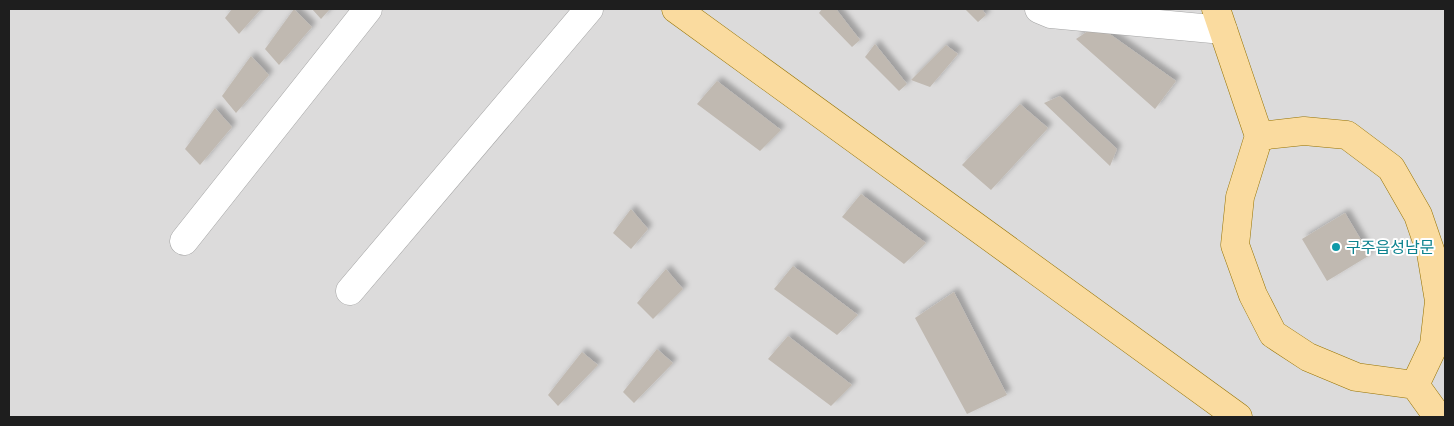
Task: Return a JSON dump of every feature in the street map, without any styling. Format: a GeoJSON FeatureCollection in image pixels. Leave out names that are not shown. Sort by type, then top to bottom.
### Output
{"type":"FeatureCollection","features":[{"type":"Feature","properties":{"kind":"main road"},"geometry":{"type":"LineString","coordinates":[[676,9],[1238,417]]}},
{"type":"Feature","properties":{"kind":"main road"},"geometry":{"type":"LineString","coordinates":[[1220,19],[1259,136],[1240,197],[1235,245],[1254,295],[1273,334],[1308,357],[1356,377],[1415,384],[1438,417]]}},
{"type":"Feature","properties":{"kind":"main road"},"geometry":{"type":"LineString","coordinates":[[1259,136],[1304,131],[1347,135],[1391,168],[1418,215],[1431,253],[1439,300],[1434,345],[1415,384]]}},
{"type":"Feature","properties":{"kind":"street"},"geometry":{"type":"LineString","coordinates":[[184,241],[368,9]]}},
{"type":"Feature","properties":{"kind":"street"},"geometry":{"type":"LineString","coordinates":[[350,291],[589,9]]}},
{"type":"Feature","properties":{"kind":"street"},"geometry":{"type":"LineString","coordinates":[[1040,9],[1051,14],[1220,19]]}},
{"type":"Feature","properties":{"kind":"shaded area"},"geometry":{"type":"Polygon","coordinates":[[[9,9],[1445,9],[1445,417],[9,417],[9,9]]]}},
{"type":"Feature","properties":{"kind":"building"},"geometry":{"type":"Polygon","coordinates":[[[232,9],[261,9],[239,34],[225,18],[232,9]]]}},
{"type":"Feature","properties":{"kind":"building"},"geometry":{"type":"Polygon","coordinates":[[[294,9],[312,27],[279,65],[265,49],[294,9]]]}},
{"type":"Feature","properties":{"kind":"building"},"geometry":{"type":"Polygon","coordinates":[[[312,9],[330,9],[321,19],[312,9]]]}},
{"type":"Feature","properties":{"kind":"building"},"geometry":{"type":"Polygon","coordinates":[[[822,9],[836,9],[860,40],[852,47],[819,13],[822,9]]]}},
{"type":"Feature","properties":{"kind":"building"},"geometry":{"type":"Polygon","coordinates":[[[965,9],[982,9],[986,15],[978,22],[965,9]]]}},
{"type":"Feature","properties":{"kind":"building"},"geometry":{"type":"Polygon","coordinates":[[[1097,25],[1176,81],[1155,109],[1076,39],[1097,25]]]}},
{"type":"Feature","properties":{"kind":"building"},"geometry":{"type":"Polygon","coordinates":[[[875,44],[907,84],[899,91],[865,57],[875,44]]]}},
{"type":"Feature","properties":{"kind":"building"},"geometry":{"type":"Polygon","coordinates":[[[946,45],[958,54],[930,87],[911,80],[946,45]]]}},
{"type":"Feature","properties":{"kind":"building"},"geometry":{"type":"Polygon","coordinates":[[[251,56],[269,75],[236,113],[222,96],[251,56]]]}},
{"type":"Feature","properties":{"kind":"building"},"geometry":{"type":"Polygon","coordinates":[[[717,81],[781,130],[760,151],[697,104],[717,81]]]}},
{"type":"Feature","properties":{"kind":"building"},"geometry":{"type":"Polygon","coordinates":[[[1060,96],[1117,149],[1110,166],[1044,103],[1060,96]]]}},
{"type":"Feature","properties":{"kind":"building"},"geometry":{"type":"Polygon","coordinates":[[[1020,104],[1048,128],[991,190],[962,165],[1020,104]]]}},
{"type":"Feature","properties":{"kind":"building"},"geometry":{"type":"Polygon","coordinates":[[[215,108],[232,127],[200,165],[185,149],[215,108]]]}},
{"type":"Feature","properties":{"kind":"building"},"geometry":{"type":"Polygon","coordinates":[[[861,194],[926,243],[904,264],[842,217],[861,194]]]}},
{"type":"Feature","properties":{"kind":"building"},"geometry":{"type":"Polygon","coordinates":[[[631,209],[648,229],[631,249],[613,233],[631,209]]]}},
{"type":"Feature","properties":{"kind":"building","name":"구주읍성남문"},"geometry":{"type":"Polygon","coordinates":[[[1345,213],[1370,255],[1327,281],[1302,239],[1345,213]]]}},
{"type":"Feature","properties":{"kind":"building"},"geometry":{"type":"Polygon","coordinates":[[[793,266],[858,315],[837,335],[774,289],[793,266]]]}},
{"type":"Feature","properties":{"kind":"building"},"geometry":{"type":"Polygon","coordinates":[[[666,269],[683,289],[653,319],[637,303],[666,269]]]}},
{"type":"Feature","properties":{"kind":"building"},"geometry":{"type":"Polygon","coordinates":[[[954,292],[1007,395],[967,414],[915,318],[954,292]]]}},
{"type":"Feature","properties":{"kind":"building"},"geometry":{"type":"Polygon","coordinates":[[[788,336],[852,385],[831,406],[768,359],[788,336]]]}},
{"type":"Feature","properties":{"kind":"building"},"geometry":{"type":"Polygon","coordinates":[[[657,349],[673,363],[634,403],[623,392],[657,349]]]}},
{"type":"Feature","properties":{"kind":"building"},"geometry":{"type":"Polygon","coordinates":[[[582,352],[598,365],[558,406],[548,395],[582,352]]]}},
{"type":"Feature","properties":{"kind":"place","name":"구주읍성남문"},"geometry":{"type":"Point","coordinates":[1336,247]}}]}
